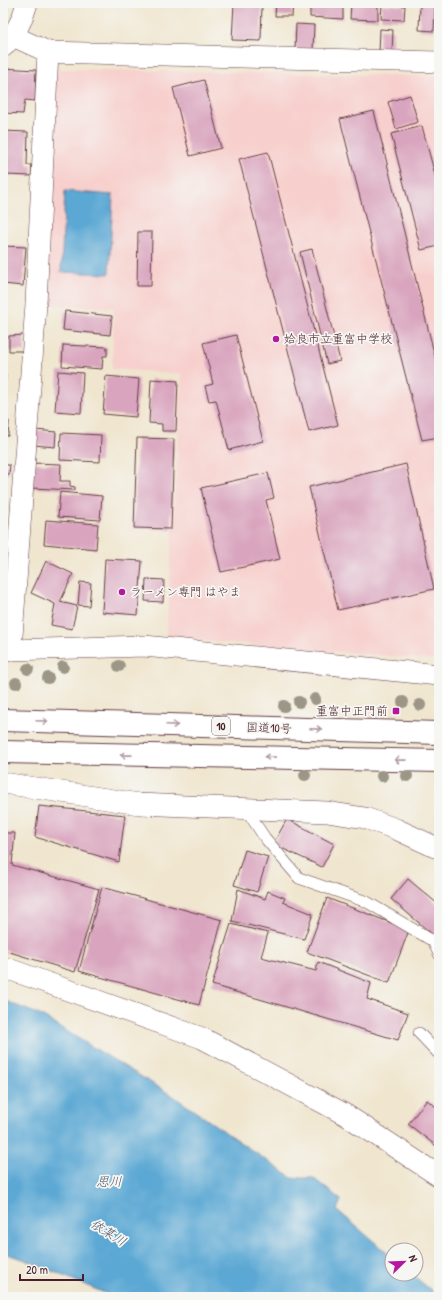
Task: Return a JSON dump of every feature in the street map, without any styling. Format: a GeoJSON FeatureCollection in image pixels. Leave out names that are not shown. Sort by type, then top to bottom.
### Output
{"type":"FeatureCollection","features":[{"type":"Feature","properties":{"kind":"highway","name":"国道10号"},"geometry":{"type":"LineString","coordinates":[[3,720],[439,732]]}},
{"type":"Feature","properties":{"kind":"highway"},"geometry":{"type":"LineString","coordinates":[[3,752],[439,761]]}},
{"type":"Feature","properties":{"kind":"street"},"geometry":{"type":"LineString","coordinates":[[27,3],[22,20],[6,39],[48,52],[439,62]]}},
{"type":"Feature","properties":{"kind":"street"},"geometry":{"type":"LineString","coordinates":[[48,52],[36,304],[7,651],[144,646],[439,675]]}},
{"type":"Feature","properties":{"kind":"street"},"geometry":{"type":"LineString","coordinates":[[3,782],[139,804],[327,812],[365,818],[396,829],[435,847],[439,847]]}},
{"type":"Feature","properties":{"kind":"street"},"geometry":{"type":"LineString","coordinates":[[3,967],[202,1038],[346,1115],[439,1176]]}},
{"type":"Feature","properties":{"kind":"lane"},"geometry":{"type":"LineString","coordinates":[[245,808],[265,838],[300,878],[367,902],[433,941],[439,954]]}},
{"type":"Feature","properties":{"kind":"lane"},"geometry":{"type":"LineString","coordinates":[[418,1033],[439,1054]]}},
{"type":"Feature","properties":{"kind":"shaded area","name":"姶良市立重富中学校"},"geometry":{"type":"Polygon","coordinates":[[[51,69],[439,76],[439,660],[166,638],[182,374],[112,369],[114,308],[44,304],[51,69]]]}},
{"type":"Feature","properties":{"kind":"water"},"geometry":{"type":"Polygon","coordinates":[[[65,191],[113,195],[109,274],[61,272],[65,191]]]}},
{"type":"Feature","properties":{"kind":"water","name":"思川"},"geometry":{"type":"Polygon","coordinates":[[[3,1000],[40,1015],[173,1096],[292,1178],[313,1178],[341,1200],[337,1210],[384,1250],[384,1282],[421,1282],[439,1297],[114,1297],[23,1259],[3,1253],[3,1000]]]}},
{"type":"Feature","properties":{"kind":"building"},"geometry":{"type":"Polygon","coordinates":[[[234,3],[262,3],[261,41],[232,40],[234,3]]]}},
{"type":"Feature","properties":{"kind":"building"},"geometry":{"type":"Polygon","coordinates":[[[276,3],[293,3],[292,16],[275,16],[276,3]]]}},
{"type":"Feature","properties":{"kind":"building"},"geometry":{"type":"Polygon","coordinates":[[[310,3],[343,3],[343,19],[310,17],[310,3]]]}},
{"type":"Feature","properties":{"kind":"building"},"geometry":{"type":"Polygon","coordinates":[[[351,3],[378,3],[378,20],[350,19],[351,3]]]}},
{"type":"Feature","properties":{"kind":"building"},"geometry":{"type":"Polygon","coordinates":[[[382,4],[405,6],[404,20],[381,19],[382,4]]]}},
{"type":"Feature","properties":{"kind":"building"},"geometry":{"type":"Polygon","coordinates":[[[420,4],[435,5],[434,31],[419,30],[420,4]]]}},
{"type":"Feature","properties":{"kind":"building"},"geometry":{"type":"Polygon","coordinates":[[[296,24],[314,25],[313,50],[295,49],[296,24]]]}},
{"type":"Feature","properties":{"kind":"building"},"geometry":{"type":"Polygon","coordinates":[[[380,29],[393,30],[392,52],[379,52],[380,29]]]}},
{"type":"Feature","properties":{"kind":"building"},"geometry":{"type":"Polygon","coordinates":[[[3,68],[36,70],[35,101],[25,100],[23,114],[3,113],[3,68]]]}},
{"type":"Feature","properties":{"kind":"building"},"geometry":{"type":"Polygon","coordinates":[[[204,80],[221,148],[190,156],[173,88],[204,80]]]}},
{"type":"Feature","properties":{"kind":"building"},"geometry":{"type":"Polygon","coordinates":[[[410,95],[418,122],[396,129],[388,102],[410,95]]]}},
{"type":"Feature","properties":{"kind":"building"},"geometry":{"type":"Polygon","coordinates":[[[374,111],[439,373],[439,437],[422,440],[340,119],[374,111]]]}},
{"type":"Feature","properties":{"kind":"building"},"geometry":{"type":"Polygon","coordinates":[[[422,126],[439,190],[439,246],[421,250],[391,134],[422,126]]]}},
{"type":"Feature","properties":{"kind":"building"},"geometry":{"type":"Polygon","coordinates":[[[3,131],[28,132],[27,165],[32,165],[31,176],[6,175],[7,171],[3,171],[3,131]]]}},
{"type":"Feature","properties":{"kind":"building"},"geometry":{"type":"Polygon","coordinates":[[[268,152],[338,425],[309,432],[239,159],[268,152]]]}},
{"type":"Feature","properties":{"kind":"building"},"geometry":{"type":"Polygon","coordinates":[[[138,232],[152,232],[151,286],[137,286],[138,232]]]}},
{"type":"Feature","properties":{"kind":"building"},"geometry":{"type":"Polygon","coordinates":[[[3,246],[26,247],[23,286],[3,284],[3,246]]]}},
{"type":"Feature","properties":{"kind":"building"},"geometry":{"type":"Polygon","coordinates":[[[312,249],[340,361],[327,364],[300,252],[312,249]]]}},
{"type":"Feature","properties":{"kind":"building"},"geometry":{"type":"Polygon","coordinates":[[[65,311],[112,316],[110,335],[63,330],[65,311]]]}},
{"type":"Feature","properties":{"kind":"building"},"geometry":{"type":"Polygon","coordinates":[[[24,335],[25,351],[9,351],[9,336],[24,335]]]}},
{"type":"Feature","properties":{"kind":"building"},"geometry":{"type":"Polygon","coordinates":[[[236,335],[263,441],[229,450],[216,400],[209,401],[205,386],[213,384],[203,343],[236,335]]]}},
{"type":"Feature","properties":{"kind":"building"},"geometry":{"type":"Polygon","coordinates":[[[63,345],[107,347],[107,356],[103,356],[102,369],[62,366],[63,345]]]}},
{"type":"Feature","properties":{"kind":"building"},"geometry":{"type":"Polygon","coordinates":[[[58,371],[83,373],[81,413],[55,411],[58,371]]]}},
{"type":"Feature","properties":{"kind":"building"},"geometry":{"type":"Polygon","coordinates":[[[3,375],[6,375],[4,401],[3,401],[3,375]]]}},
{"type":"Feature","properties":{"kind":"building"},"geometry":{"type":"Polygon","coordinates":[[[106,376],[139,379],[136,417],[103,414],[106,376]]]}},
{"type":"Feature","properties":{"kind":"building"},"geometry":{"type":"Polygon","coordinates":[[[151,379],[178,381],[176,431],[162,431],[162,424],[149,423],[151,379]]]}},
{"type":"Feature","properties":{"kind":"building"},"geometry":{"type":"Polygon","coordinates":[[[3,421],[9,421],[8,436],[3,436],[3,421]]]}},
{"type":"Feature","properties":{"kind":"building"},"geometry":{"type":"Polygon","coordinates":[[[36,430],[56,432],[55,447],[34,445],[36,430]]]}},
{"type":"Feature","properties":{"kind":"building"},"geometry":{"type":"Polygon","coordinates":[[[61,433],[101,435],[100,462],[60,460],[61,433]]]}},
{"type":"Feature","properties":{"kind":"building"},"geometry":{"type":"Polygon","coordinates":[[[137,438],[174,439],[171,529],[134,528],[137,438]]]}},
{"type":"Feature","properties":{"kind":"building"},"geometry":{"type":"Polygon","coordinates":[[[31,463],[61,464],[60,481],[70,481],[70,486],[75,487],[75,490],[30,488],[31,463]]]}},
{"type":"Feature","properties":{"kind":"building"},"geometry":{"type":"Polygon","coordinates":[[[406,464],[434,589],[338,610],[309,487],[406,464]]]}},
{"type":"Feature","properties":{"kind":"building"},"geometry":{"type":"Polygon","coordinates":[[[3,465],[10,465],[9,474],[3,474],[3,465]]]}},
{"type":"Feature","properties":{"kind":"building"},"geometry":{"type":"Polygon","coordinates":[[[268,473],[274,498],[266,500],[280,559],[221,572],[201,488],[268,473]]]}},
{"type":"Feature","properties":{"kind":"building"},"geometry":{"type":"Polygon","coordinates":[[[3,492],[5,492],[6,539],[3,539],[3,492]]]}},
{"type":"Feature","properties":{"kind":"building"},"geometry":{"type":"Polygon","coordinates":[[[60,492],[102,496],[100,520],[58,517],[60,492]]]}},
{"type":"Feature","properties":{"kind":"building"},"geometry":{"type":"Polygon","coordinates":[[[46,520],[98,524],[96,549],[44,544],[46,520]]]}},
{"type":"Feature","properties":{"kind":"building"},"geometry":{"type":"Polygon","coordinates":[[[3,557],[12,558],[10,590],[3,590],[3,557]]]}},
{"type":"Feature","properties":{"kind":"building","name":"ラーメン専門 はやま"},"geometry":{"type":"Polygon","coordinates":[[[105,559],[142,561],[138,615],[102,612],[105,559]]]}},
{"type":"Feature","properties":{"kind":"building"},"geometry":{"type":"Polygon","coordinates":[[[46,561],[73,574],[60,602],[77,606],[72,629],[51,625],[55,604],[31,593],[46,561]]]}},
{"type":"Feature","properties":{"kind":"building"},"geometry":{"type":"Polygon","coordinates":[[[146,579],[164,580],[163,602],[145,601],[146,579]]]}},
{"type":"Feature","properties":{"kind":"building"},"geometry":{"type":"Polygon","coordinates":[[[80,582],[91,583],[89,606],[78,605],[80,582]]]}},
{"type":"Feature","properties":{"kind":"building"},"geometry":{"type":"Polygon","coordinates":[[[39,806],[125,815],[119,862],[35,837],[39,806]]]}},
{"type":"Feature","properties":{"kind":"building"},"geometry":{"type":"Polygon","coordinates":[[[287,819],[334,844],[322,867],[273,844],[287,819]]]}},
{"type":"Feature","properties":{"kind":"building"},"geometry":{"type":"Polygon","coordinates":[[[3,833],[15,833],[12,865],[99,889],[75,972],[3,950],[3,833]]]}},
{"type":"Feature","properties":{"kind":"building"},"geometry":{"type":"Polygon","coordinates":[[[245,850],[268,857],[257,892],[234,885],[245,850]]]}},
{"type":"Feature","properties":{"kind":"building"},"geometry":{"type":"Polygon","coordinates":[[[408,879],[439,905],[439,940],[391,899],[408,879]]]}},
{"type":"Feature","properties":{"kind":"building"},"geometry":{"type":"Polygon","coordinates":[[[102,887],[222,920],[199,1005],[79,971],[102,887]]]}},
{"type":"Feature","properties":{"kind":"building"},"geometry":{"type":"Polygon","coordinates":[[[238,889],[265,899],[268,891],[285,898],[283,902],[313,914],[304,939],[232,921],[238,889]]]}},
{"type":"Feature","properties":{"kind":"building"},"geometry":{"type":"Polygon","coordinates":[[[327,898],[409,930],[389,983],[307,952],[327,898]]]}},
{"type":"Feature","properties":{"kind":"building"},"geometry":{"type":"Polygon","coordinates":[[[231,924],[268,933],[261,957],[316,971],[318,962],[371,983],[367,999],[408,1013],[398,1040],[212,985],[231,924]]]}},
{"type":"Feature","properties":{"kind":"building"},"geometry":{"type":"Polygon","coordinates":[[[427,1100],[439,1109],[439,1148],[408,1124],[427,1100]]]}},
{"type":"Feature","properties":{"kind":"place","name":"姶良市立重富中学校"},"geometry":{"type":"Point","coordinates":[276,339]}},
{"type":"Feature","properties":{"kind":"place","name":"ラーメン専門 はやま"},"geometry":{"type":"Point","coordinates":[122,592]}},
{"type":"Feature","properties":{"kind":"place","name":"重富中正門前"},"geometry":{"type":"Point","coordinates":[396,711]}},
{"type":"Feature","properties":{"kind":"water label","name":"依某川"},"geometry":{"type":"Point","coordinates":[109,1232]}}]}
